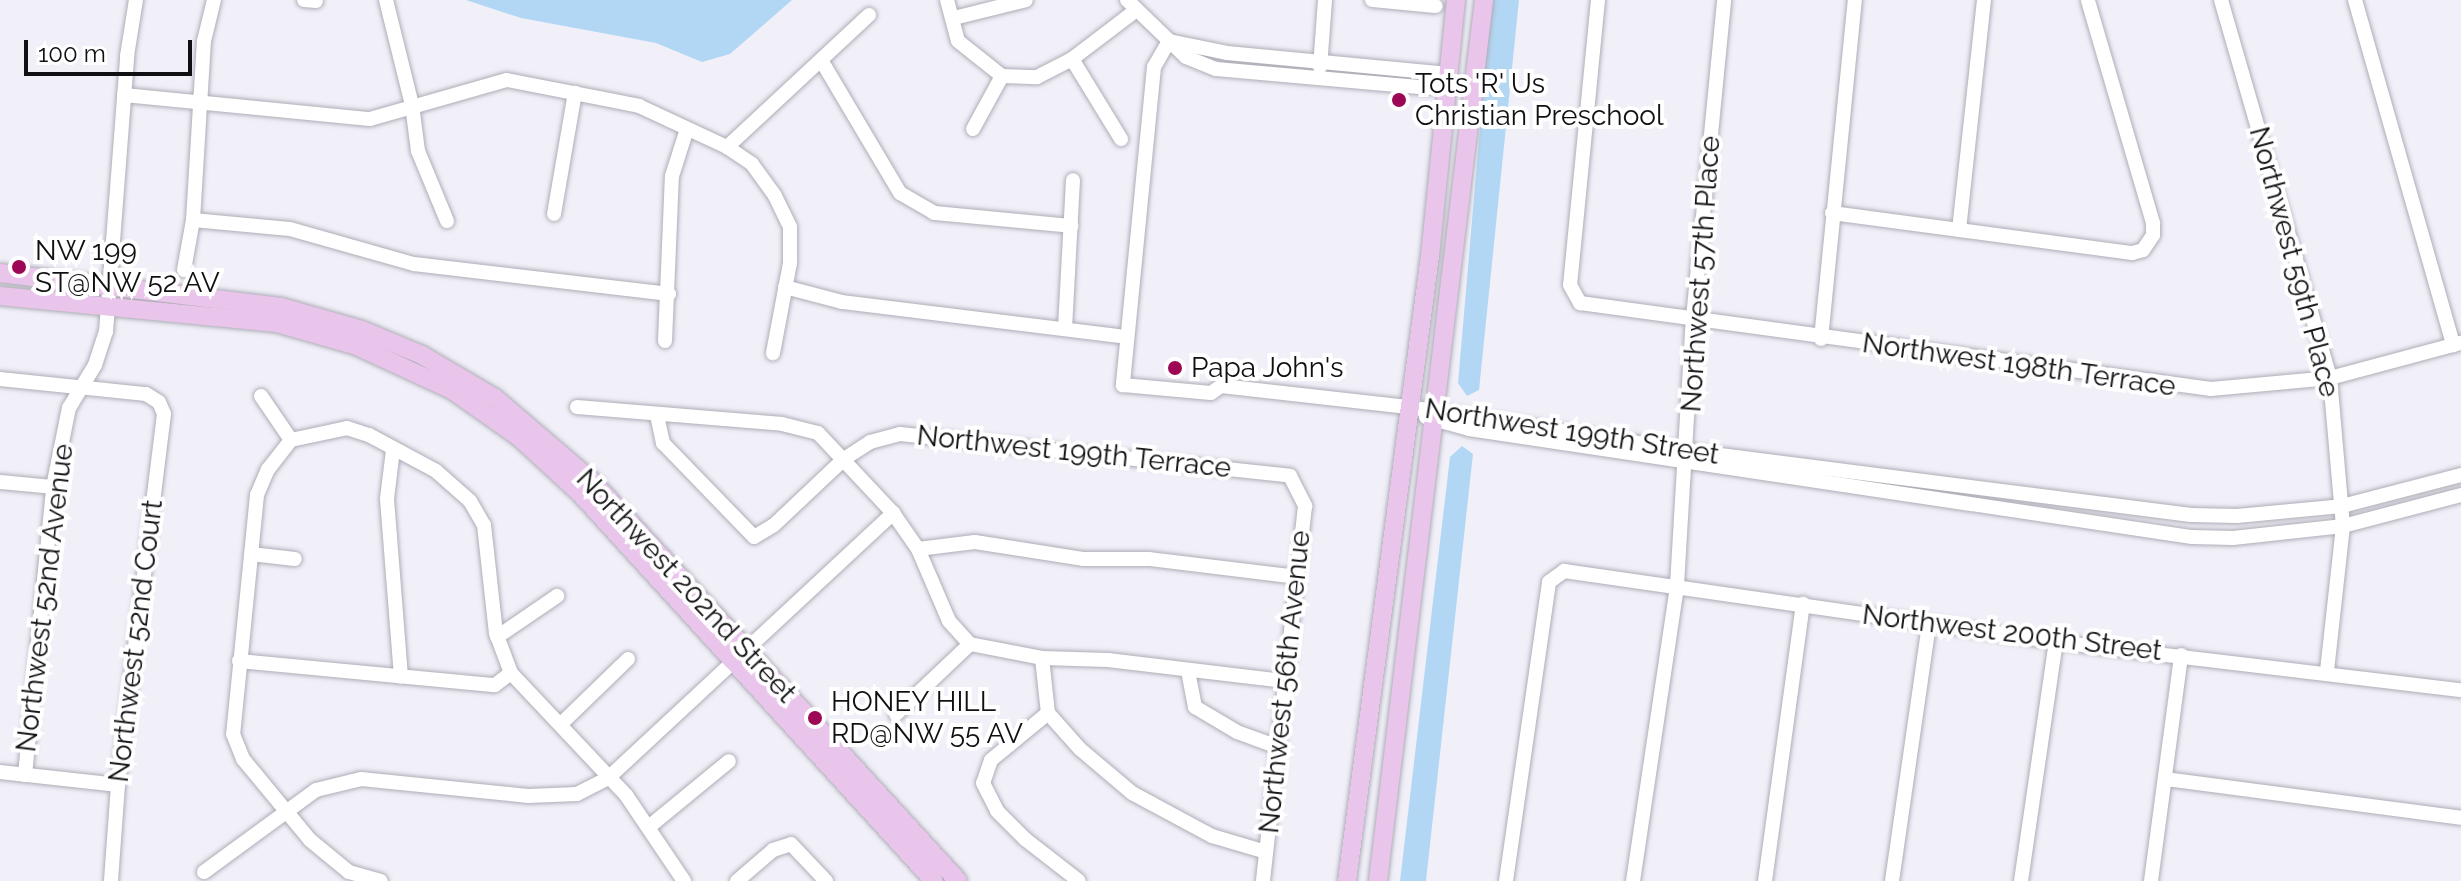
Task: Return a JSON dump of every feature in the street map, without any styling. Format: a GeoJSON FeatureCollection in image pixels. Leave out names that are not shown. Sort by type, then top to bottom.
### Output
{"type":"FeatureCollection","features":[{"type":"Feature","properties":{"kind":"main road"},"geometry":{"type":"LineString","coordinates":[[1347,881],[1456,0]]}},
{"type":"Feature","properties":{"kind":"main road"},"geometry":{"type":"LineString","coordinates":[[1378,881],[1484,0]]}},
{"type":"Feature","properties":{"kind":"main road"},"geometry":{"type":"LineString","coordinates":[[0,273],[281,307],[418,363]]}},
{"type":"Feature","properties":{"kind":"main road"},"geometry":{"type":"LineString","coordinates":[[0,296],[277,323],[418,363]]}},
{"type":"Feature","properties":{"kind":"main road","name":"Northwest 202nd Street"},"geometry":{"type":"LineString","coordinates":[[418,363],[549,463],[958,881]]}},
{"type":"Feature","properties":{"kind":"main road","name":"Northwest 202nd Street"},"geometry":{"type":"LineString","coordinates":[[739,656],[934,881]]}},
{"type":"Feature","properties":{"kind":"street","name":"Northwest 52nd Avenue"},"geometry":{"type":"LineString","coordinates":[[25,775],[53,487],[69,408],[95,365],[108,305],[124,95],[136,0]]}},
{"type":"Feature","properties":{"kind":"street"},"geometry":{"type":"LineString","coordinates":[[184,270],[193,220],[204,41],[214,0]]}},
{"type":"Feature","properties":{"kind":"street"},"geometry":{"type":"LineString","coordinates":[[386,0],[412,105],[418,151],[447,221]]}},
{"type":"Feature","properties":{"kind":"street"},"geometry":{"type":"LineString","coordinates":[[947,0],[958,41],[1002,76],[1037,77],[1072,59],[1131,6],[1186,57],[1216,69],[1319,68],[1438,73],[1448,83],[1475,85]]}},
{"type":"Feature","properties":{"kind":"street"},"geometry":{"type":"LineString","coordinates":[[954,18],[1026,0]]}},
{"type":"Feature","properties":{"kind":"street"},"geometry":{"type":"LineString","coordinates":[[1319,68],[1325,0]]}},
{"type":"Feature","properties":{"kind":"street"},"geometry":{"type":"LineString","coordinates":[[1372,0],[1436,6]]}},
{"type":"Feature","properties":{"kind":"street","name":"Northwest 198th Terrace"},"geometry":{"type":"LineString","coordinates":[[1598,0],[1570,285],[1576,299],[1821,339],[2166,386],[2266,388],[2330,378],[2457,344]]}},
{"type":"Feature","properties":{"kind":"street","name":"Northwest 57th Place"},"geometry":{"type":"LineString","coordinates":[[1633,881],[1677,585],[1688,457],[1693,318],[1724,0]]}},
{"type":"Feature","properties":{"kind":"street"},"geometry":{"type":"LineString","coordinates":[[1821,339],[1855,0]]}},
{"type":"Feature","properties":{"kind":"street"},"geometry":{"type":"LineString","coordinates":[[1959,230],[1984,0]]}},
{"type":"Feature","properties":{"kind":"street"},"geometry":{"type":"LineString","coordinates":[[1832,213],[2132,253],[2150,242],[2153,223],[2088,0]]}},
{"type":"Feature","properties":{"kind":"street","name":"Northwest 59th Place"},"geometry":{"type":"LineString","coordinates":[[2221,0],[2330,378],[2343,526],[2327,672]]}},
{"type":"Feature","properties":{"kind":"street"},"geometry":{"type":"LineString","coordinates":[[2355,0],[2457,344]]}},
{"type":"Feature","properties":{"kind":"street"},"geometry":{"type":"LineString","coordinates":[[727,147],[869,15]]}},
{"type":"Feature","properties":{"kind":"street","name":"Northwest 199th Street"},"geometry":{"type":"LineString","coordinates":[[1169,41],[1154,67],[1123,385],[1211,393],[1221,386],[1408,407],[1434,416],[2192,537],[2233,538],[2343,526],[2461,495]]}},
{"type":"Feature","properties":{"kind":"street"},"geometry":{"type":"LineString","coordinates":[[1072,59],[1121,139]]}},
{"type":"Feature","properties":{"kind":"street"},"geometry":{"type":"LineString","coordinates":[[821,60],[900,193],[934,213],[1071,226]]}},
{"type":"Feature","properties":{"kind":"street"},"geometry":{"type":"LineString","coordinates":[[973,129],[1002,76]]}},
{"type":"Feature","properties":{"kind":"street"},"geometry":{"type":"LineString","coordinates":[[124,95],[370,119],[507,80],[639,106],[727,147],[764,178],[790,227],[785,287],[773,353]]}},
{"type":"Feature","properties":{"kind":"street"},"geometry":{"type":"LineString","coordinates":[[554,214],[575,93]]}},
{"type":"Feature","properties":{"kind":"street"},"geometry":{"type":"LineString","coordinates":[[665,341],[672,176],[687,129]]}},
{"type":"Feature","properties":{"kind":"street"},"geometry":{"type":"LineString","coordinates":[[1065,328],[1073,180]]}},
{"type":"Feature","properties":{"kind":"street"},"geometry":{"type":"LineString","coordinates":[[193,220],[290,229],[414,264],[669,294]]}},
{"type":"Feature","properties":{"kind":"street"},"geometry":{"type":"LineString","coordinates":[[785,287],[842,302],[1119,336]]}},
{"type":"Feature","properties":{"kind":"street"},"geometry":{"type":"LineString","coordinates":[[0,379],[79,388]]}},
{"type":"Feature","properties":{"kind":"street","name":"Northwest 52nd Court"},"geometry":{"type":"LineString","coordinates":[[79,388],[146,394],[159,402],[164,414],[118,785],[111,881]]}},
{"type":"Feature","properties":{"kind":"street"},"geometry":{"type":"LineString","coordinates":[[261,396],[291,440]]}},
{"type":"Feature","properties":{"kind":"street"},"geometry":{"type":"LineString","coordinates":[[577,407],[782,424],[818,433],[893,513],[918,549],[949,621],[970,644],[1042,658],[1108,660],[1285,681]]}},
{"type":"Feature","properties":{"kind":"street","name":"Northwest 199th Terrace"},"geometry":{"type":"LineString","coordinates":[[657,415],[663,443],[754,537],[774,525],[844,459],[870,442],[900,434],[1279,472],[1297,484]]}},
{"type":"Feature","properties":{"kind":"street"},"geometry":{"type":"LineString","coordinates":[[381,881],[349,872],[310,840],[243,759],[233,734],[257,495],[268,469],[291,440],[347,428],[436,471],[470,501],[484,525],[497,637],[511,673],[562,723],[650,826],[684,881]]}},
{"type":"Feature","properties":{"kind":"street"},"geometry":{"type":"LineString","coordinates":[[393,450],[387,499],[401,676]]}},
{"type":"Feature","properties":{"kind":"street","name":"Northwest 199th Street"},"geometry":{"type":"LineString","coordinates":[[1688,457],[2191,515],[2237,516],[2342,506],[2461,475]]}},
{"type":"Feature","properties":{"kind":"street"},"geometry":{"type":"LineString","coordinates":[[0,482],[53,487]]}},
{"type":"Feature","properties":{"kind":"street","name":"Northwest 56th Avenue"},"geometry":{"type":"LineString","coordinates":[[1263,881],[1305,506],[1297,484]]}},
{"type":"Feature","properties":{"kind":"street"},"geometry":{"type":"LineString","coordinates":[[204,872],[283,810],[316,790],[361,779],[528,796],[577,794],[607,779],[893,513]]}},
{"type":"Feature","properties":{"kind":"street"},"geometry":{"type":"LineString","coordinates":[[918,549],[975,542],[1083,559],[1149,559],[1297,577]]}},
{"type":"Feature","properties":{"kind":"street"},"geometry":{"type":"LineString","coordinates":[[251,554],[295,559]]}},
{"type":"Feature","properties":{"kind":"street","name":"Northwest 200th Street"},"geometry":{"type":"LineString","coordinates":[[1506,881],[1549,582],[1564,571],[2056,642],[2461,690]]}},
{"type":"Feature","properties":{"kind":"street"},"geometry":{"type":"LineString","coordinates":[[497,637],[557,596]]}},
{"type":"Feature","properties":{"kind":"street"},"geometry":{"type":"LineString","coordinates":[[1765,881],[1803,604]]}},
{"type":"Feature","properties":{"kind":"street"},"geometry":{"type":"LineString","coordinates":[[1892,881],[1929,623]]}},
{"type":"Feature","properties":{"kind":"street"},"geometry":{"type":"LineString","coordinates":[[2021,881],[2056,642]]}},
{"type":"Feature","properties":{"kind":"street"},"geometry":{"type":"LineString","coordinates":[[896,714],[970,644]]}},
{"type":"Feature","properties":{"kind":"street"},"geometry":{"type":"LineString","coordinates":[[2151,881],[2181,655]]}},
{"type":"Feature","properties":{"kind":"street"},"geometry":{"type":"LineString","coordinates":[[1042,658],[1048,713],[1080,749],[1132,793],[1212,836],[1266,852]]}},
{"type":"Feature","properties":{"kind":"street"},"geometry":{"type":"LineString","coordinates":[[562,723],[628,659]]}},
{"type":"Feature","properties":{"kind":"street"},"geometry":{"type":"LineString","coordinates":[[239,661],[495,685],[511,673]]}},
{"type":"Feature","properties":{"kind":"street"},"geometry":{"type":"LineString","coordinates":[[1188,671],[1195,707],[1237,732],[1278,747]]}},
{"type":"Feature","properties":{"kind":"street"},"geometry":{"type":"LineString","coordinates":[[1048,713],[991,760],[983,783],[997,811],[1025,839],[1079,881]]}},
{"type":"Feature","properties":{"kind":"street"},"geometry":{"type":"LineString","coordinates":[[650,826],[729,761]]}},
{"type":"Feature","properties":{"kind":"street"},"geometry":{"type":"LineString","coordinates":[[0,772],[118,785]]}},
{"type":"Feature","properties":{"kind":"street"},"geometry":{"type":"LineString","coordinates":[[2166,779],[2461,818]]}},
{"type":"Feature","properties":{"kind":"street"},"geometry":{"type":"LineString","coordinates":[[737,881],[773,850],[791,844],[826,881]]}},
{"type":"Feature","properties":{"kind":"water"},"geometry":{"type":"Polygon","coordinates":[[[466,0],[792,0],[730,54],[702,62],[656,43],[521,18],[466,0]]]}},
{"type":"Feature","properties":{"kind":"water"},"geometry":{"type":"Polygon","coordinates":[[[1491,0],[1519,0],[1479,390],[1467,396],[1458,383],[1491,0]]]}},
{"type":"Feature","properties":{"kind":"water"},"geometry":{"type":"Polygon","coordinates":[[[1462,446],[1473,454],[1426,881],[1400,881],[1450,457],[1462,446]]]}},
{"type":"Feature","properties":{"kind":"place","name":"Tots 'R' Us Christian Preschool"},"geometry":{"type":"Point","coordinates":[1399,100]}},
{"type":"Feature","properties":{"kind":"place","name":"NW 199 ST@NW 52 AV"},"geometry":{"type":"Point","coordinates":[19,267]}},
{"type":"Feature","properties":{"kind":"place","name":"Papa John's"},"geometry":{"type":"Point","coordinates":[1175,368]}},
{"type":"Feature","properties":{"kind":"place","name":"HONEY HILL RD@NW 55 AV"},"geometry":{"type":"Point","coordinates":[815,718]}}]}
